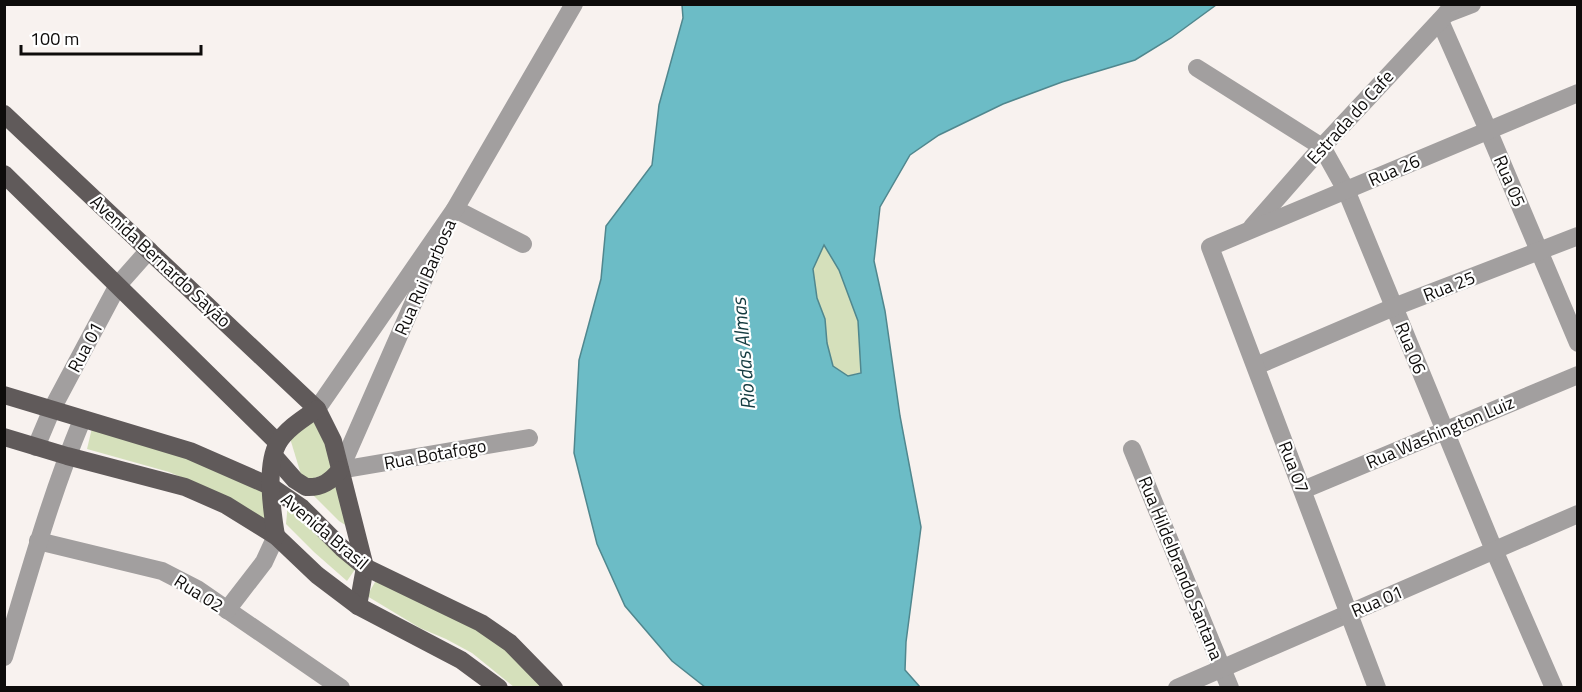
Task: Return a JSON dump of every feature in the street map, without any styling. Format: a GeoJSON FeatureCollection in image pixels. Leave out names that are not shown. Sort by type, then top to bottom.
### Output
{"type":"FeatureCollection","features":[{"type":"Feature","properties":{"kind":"main road","name":"Avenida Bernardo Sayão"},"geometry":{"type":"LineString","coordinates":[[4,114],[317,409]]}},
{"type":"Feature","properties":{"kind":"main road"},"geometry":{"type":"LineString","coordinates":[[4,174],[118,285],[276,450],[295,480],[306,488],[322,486],[340,470]]}},
{"type":"Feature","properties":{"kind":"main road","name":"Avenida Brasil"},"geometry":{"type":"LineString","coordinates":[[4,395],[189,451],[270,486],[302,508],[364,567],[481,623],[510,643],[554,687]]}},
{"type":"Feature","properties":{"kind":"main road"},"geometry":{"type":"LineString","coordinates":[[276,536],[270,486],[276,450],[297,423],[317,409],[333,441],[364,567],[358,606]]}},
{"type":"Feature","properties":{"kind":"main road","name":"Avenida Brasil"},"geometry":{"type":"LineString","coordinates":[[4,437],[185,487],[226,505],[276,536],[317,575],[358,606],[461,660],[498,687]]}},
{"type":"Feature","properties":{"kind":"street"},"geometry":{"type":"LineString","coordinates":[[523,244],[455,208],[574,4]]}},
{"type":"Feature","properties":{"kind":"street"},"geometry":{"type":"LineString","coordinates":[[1447,13],[1472,4]]}},
{"type":"Feature","properties":{"kind":"street","name":"Rua 05"},"geometry":{"type":"LineString","coordinates":[[1447,13],[1488,130],[1578,343]]}},
{"type":"Feature","properties":{"kind":"street","name":"Estrada do Cafe"},"geometry":{"type":"LineString","coordinates":[[1249,231],[1447,13]]}},
{"type":"Feature","properties":{"kind":"street","name":"Rua 06"},"geometry":{"type":"LineString","coordinates":[[1197,68],[1323,147],[1346,190],[1494,550],[1554,687]]}},
{"type":"Feature","properties":{"kind":"street","name":"Rua 26"},"geometry":{"type":"LineString","coordinates":[[1210,247],[1578,93]]}},
{"type":"Feature","properties":{"kind":"street","name":"Rua Rui Barbosa"},"geometry":{"type":"LineString","coordinates":[[317,409],[455,208]]}},
{"type":"Feature","properties":{"kind":"street","name":"Rua Rui Barbosa"},"geometry":{"type":"LineString","coordinates":[[340,470],[455,208]]}},
{"type":"Feature","properties":{"kind":"street","name":"Rua 25"},"geometry":{"type":"LineString","coordinates":[[1256,366],[1394,307],[1578,236]]}},
{"type":"Feature","properties":{"kind":"street","name":"Rua 07"},"geometry":{"type":"LineString","coordinates":[[1210,247],[1377,687]]}},
{"type":"Feature","properties":{"kind":"street","name":"Rua 01"},"geometry":{"type":"LineString","coordinates":[[36,447],[52,409],[118,285],[149,250]]}},
{"type":"Feature","properties":{"kind":"street","name":"Rua Washington Luiz"},"geometry":{"type":"LineString","coordinates":[[1303,490],[1444,429],[1578,375]]}},
{"type":"Feature","properties":{"kind":"street"},"geometry":{"type":"LineString","coordinates":[[4,657],[39,541],[67,456],[82,420]]}},
{"type":"Feature","properties":{"kind":"street","name":"Rua Botafogo"},"geometry":{"type":"LineString","coordinates":[[340,470],[529,438]]}},
{"type":"Feature","properties":{"kind":"street","name":"Rua Hildelbrando Santana"},"geometry":{"type":"LineString","coordinates":[[1132,449],[1230,687]]}},
{"type":"Feature","properties":{"kind":"street","name":"Rua 01"},"geometry":{"type":"LineString","coordinates":[[1177,687],[1578,514]]}},
{"type":"Feature","properties":{"kind":"street"},"geometry":{"type":"LineString","coordinates":[[227,610],[264,562],[276,536]]}},
{"type":"Feature","properties":{"kind":"street","name":"Rua 02"},"geometry":{"type":"LineString","coordinates":[[39,541],[162,571],[197,589],[341,687]]}},
{"type":"Feature","properties":{"kind":"green space"},"geometry":{"type":"Polygon","coordinates":[[[824,245],[839,270],[858,321],[862,372],[848,376],[833,366],[827,343],[825,319],[817,298],[813,269],[824,245]]]}},
{"type":"Feature","properties":{"kind":"green space"},"geometry":{"type":"Polygon","coordinates":[[[318,422],[331,442],[332,473],[303,481],[289,435],[308,423],[318,422]]]}},
{"type":"Feature","properties":{"kind":"green space"},"geometry":{"type":"Polygon","coordinates":[[[92,428],[184,453],[268,489],[271,525],[209,489],[169,472],[87,449],[92,428]]]}},
{"type":"Feature","properties":{"kind":"green space"},"geometry":{"type":"Polygon","coordinates":[[[339,478],[353,530],[339,521],[309,491],[339,478]]]}},
{"type":"Feature","properties":{"kind":"green space"},"geometry":{"type":"Polygon","coordinates":[[[288,503],[358,565],[347,581],[286,524],[288,503]]]}},
{"type":"Feature","properties":{"kind":"green space"},"geometry":{"type":"Polygon","coordinates":[[[378,577],[485,631],[546,687],[514,687],[472,653],[420,628],[367,596],[378,577]]]}},
{"type":"Feature","properties":{"kind":"water","name":"Rio das Almas"},"geometry":{"type":"Polygon","coordinates":[[[682,5],[1216,5],[1171,38],[1135,60],[1062,82],[1003,104],[939,135],[910,155],[880,207],[874,261],[885,311],[900,416],[921,527],[906,642],[905,670],[920,687],[705,687],[672,661],[625,606],[597,544],[574,453],[579,360],[601,279],[606,226],[652,165],[659,105],[683,18],[682,5]],[[824,245],[813,269],[817,298],[825,319],[827,343],[833,366],[848,376],[861,373],[858,321],[839,270],[824,245]]]}}]}
